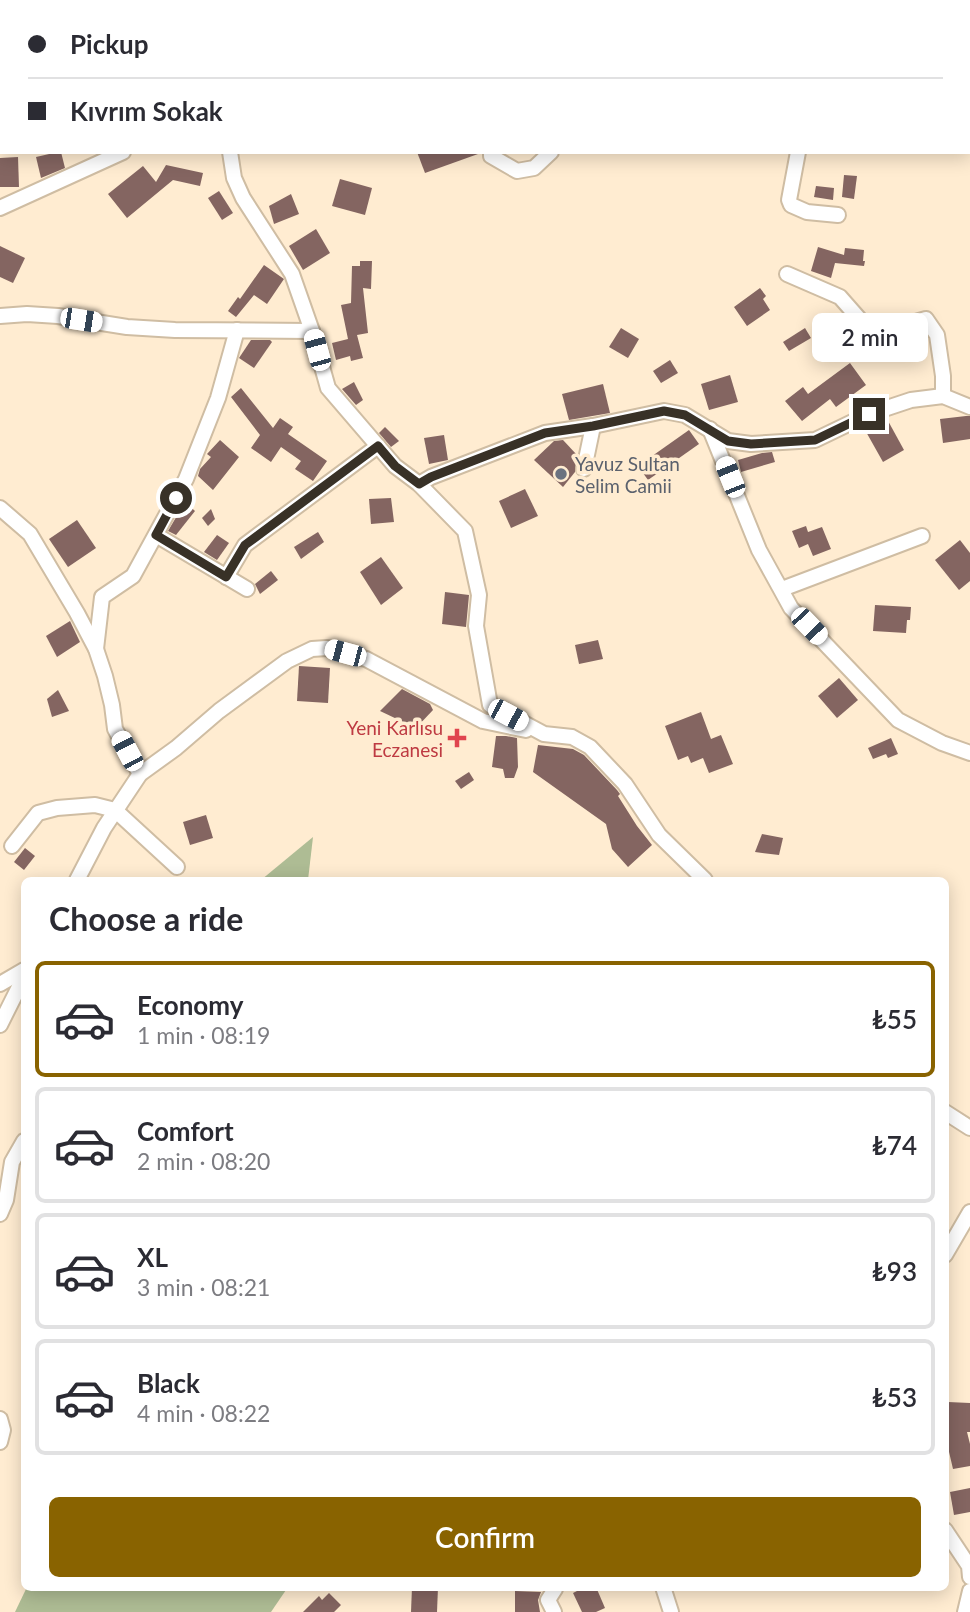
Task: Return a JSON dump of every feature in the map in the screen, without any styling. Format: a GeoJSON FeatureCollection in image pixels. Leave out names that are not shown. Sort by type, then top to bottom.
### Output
{"type":"FeatureCollection","features":[{"type":"Feature","properties":{"kind":"street"},"geometry":{"type":"LineString","coordinates":[[0,208],[119,154]]}},
{"type":"Feature","properties":{"kind":"street"},"geometry":{"type":"LineString","coordinates":[[230,154],[234,178],[243,198],[292,274],[328,388],[395,466],[419,484],[465,531],[480,595],[476,626],[490,705],[544,734]]}},
{"type":"Feature","properties":{"kind":"street"},"geometry":{"type":"LineString","coordinates":[[491,154],[517,171],[534,168],[549,154]]}},
{"type":"Feature","properties":{"kind":"street"},"geometry":{"type":"LineString","coordinates":[[798,154],[789,200],[791,205],[807,212],[838,215]]}},
{"type":"Feature","properties":{"kind":"street"},"geometry":{"type":"LineString","coordinates":[[787,274],[840,297],[869,330],[885,331],[926,319],[937,335],[943,396]]}},
{"type":"Feature","properties":{"kind":"street"},"geometry":{"type":"LineString","coordinates":[[0,316],[58,316],[127,327],[175,330],[312,331]]}},
{"type":"Feature","properties":{"kind":"street"},"geometry":{"type":"LineString","coordinates":[[96,649],[102,597],[133,576],[186,479],[218,398],[237,330]]}},
{"type":"Feature","properties":{"kind":"street"},"geometry":{"type":"LineString","coordinates":[[419,484],[545,433],[664,411],[685,415],[728,441],[751,444],[815,440],[869,414],[911,400],[943,396],[970,407]]}},
{"type":"Feature","properties":{"kind":"street"},"geometry":{"type":"LineString","coordinates":[[584,469],[593,426]]}},
{"type":"Feature","properties":{"kind":"street"},"geometry":{"type":"LineString","coordinates":[[710,429],[759,550],[791,608],[898,720],[942,743],[970,753]]}},
{"type":"Feature","properties":{"kind":"street"},"geometry":{"type":"LineString","coordinates":[[226,577],[245,545],[378,446]]}},
{"type":"Feature","properties":{"kind":"street"},"geometry":{"type":"LineString","coordinates":[[0,508],[30,534],[96,649],[110,696],[115,729],[139,774]]}},
{"type":"Feature","properties":{"kind":"street"},"geometry":{"type":"LineString","coordinates":[[156,535],[247,589]]}},
{"type":"Feature","properties":{"kind":"street"},"geometry":{"type":"LineString","coordinates":[[782,589],[922,536]]}},
{"type":"Feature","properties":{"kind":"street"},"geometry":{"type":"LineString","coordinates":[[82,876],[104,828],[139,774],[287,661],[312,649],[327,648],[366,659],[483,722],[572,737],[590,747],[625,784],[659,835],[701,877]]}},
{"type":"Feature","properties":{"kind":"street"},"geometry":{"type":"LineString","coordinates":[[12,846],[38,813],[57,808],[95,805],[115,810],[177,867]]}},
{"type":"Feature","properties":{"kind":"street"},"geometry":{"type":"LineString","coordinates":[[0,984],[21,972]]}},
{"type":"Feature","properties":{"kind":"street"},"geometry":{"type":"LineString","coordinates":[[0,1025],[21,983]]}},
{"type":"Feature","properties":{"kind":"street"},"geometry":{"type":"LineString","coordinates":[[949,1115],[970,1128]]}},
{"type":"Feature","properties":{"kind":"street"},"geometry":{"type":"LineString","coordinates":[[0,1214],[6,1200],[12,1162],[21,1146]]}},
{"type":"Feature","properties":{"kind":"street"},"geometry":{"type":"LineString","coordinates":[[949,1248],[970,1212]]}},
{"type":"Feature","properties":{"kind":"street"},"geometry":{"type":"LineString","coordinates":[[0,1419],[3,1430],[0,1441]]}},
{"type":"Feature","properties":{"kind":"street"},"geometry":{"type":"LineString","coordinates":[[949,1536],[969,1566],[970,1577]]}},
{"type":"Feature","properties":{"kind":"street"},"geometry":{"type":"LineString","coordinates":[[554,1591],[548,1600],[554,1612]]}},
{"type":"Feature","properties":{"kind":"street"},"geometry":{"type":"LineString","coordinates":[[664,1591],[671,1612]]}},
{"type":"Feature","properties":{"kind":"street"},"geometry":{"type":"LineString","coordinates":[[965,1612],[970,1591]]}},
{"type":"Feature","properties":{"kind":"green space"},"geometry":{"type":"Polygon","coordinates":[[[313,837],[308,877],[265,877],[313,837]]]}},
{"type":"Feature","properties":{"kind":"green space"},"geometry":{"type":"Polygon","coordinates":[[[25,1591],[285,1591],[271,1612],[15,1612],[25,1591]]]}},
{"type":"Feature","properties":{"kind":"building"},"geometry":{"type":"Polygon","coordinates":[[[62,154],[65,168],[41,178],[36,157],[62,154]]]}},
{"type":"Feature","properties":{"kind":"building"},"geometry":{"type":"Polygon","coordinates":[[[418,154],[478,154],[425,173],[418,154]]]}},
{"type":"Feature","properties":{"kind":"building"},"geometry":{"type":"Polygon","coordinates":[[[18,157],[19,187],[0,187],[0,158],[18,157]]]}},
{"type":"Feature","properties":{"kind":"building"},"geometry":{"type":"Polygon","coordinates":[[[166,165],[203,173],[200,186],[173,180],[127,218],[108,194],[143,166],[156,182],[166,165]]]}},
{"type":"Feature","properties":{"kind":"building"},"geometry":{"type":"Polygon","coordinates":[[[844,175],[857,176],[854,199],[842,197],[844,175]]]}},
{"type":"Feature","properties":{"kind":"building"},"geometry":{"type":"Polygon","coordinates":[[[340,179],[372,188],[365,215],[332,206],[340,179]]]}},
{"type":"Feature","properties":{"kind":"building"},"geometry":{"type":"Polygon","coordinates":[[[816,186],[834,188],[833,200],[814,197],[816,186]]]}},
{"type":"Feature","properties":{"kind":"building"},"geometry":{"type":"Polygon","coordinates":[[[219,191],[233,213],[222,220],[208,198],[219,191]]]}},
{"type":"Feature","properties":{"kind":"building"},"geometry":{"type":"Polygon","coordinates":[[[291,194],[299,214],[274,224],[269,206],[291,194]]]}},
{"type":"Feature","properties":{"kind":"building"},"geometry":{"type":"Polygon","coordinates":[[[316,229],[330,253],[303,270],[289,246],[316,229]]]}},
{"type":"Feature","properties":{"kind":"building"},"geometry":{"type":"Polygon","coordinates":[[[0,246],[25,258],[13,283],[0,277],[0,246]]]}},
{"type":"Feature","properties":{"kind":"building"},"geometry":{"type":"Polygon","coordinates":[[[818,247],[844,255],[845,248],[864,250],[864,266],[835,263],[831,278],[811,271],[818,247]]]}},
{"type":"Feature","properties":{"kind":"building"},"geometry":{"type":"Polygon","coordinates":[[[360,261],[372,261],[371,289],[363,288],[368,333],[357,335],[363,358],[351,361],[350,356],[336,360],[332,343],[348,339],[341,305],[351,303],[352,266],[360,266],[360,261]]]}},
{"type":"Feature","properties":{"kind":"building"},"geometry":{"type":"Polygon","coordinates":[[[264,265],[284,279],[267,304],[254,295],[236,317],[228,311],[264,265]]]}},
{"type":"Feature","properties":{"kind":"building"},"geometry":{"type":"Polygon","coordinates":[[[760,288],[766,296],[763,299],[770,310],[747,326],[734,307],[760,288]]]}},
{"type":"Feature","properties":{"kind":"building"},"geometry":{"type":"Polygon","coordinates":[[[621,328],[639,339],[628,358],[609,347],[621,328]]]}},
{"type":"Feature","properties":{"kind":"building"},"geometry":{"type":"Polygon","coordinates":[[[805,328],[811,338],[789,351],[783,342],[805,328]]]}},
{"type":"Feature","properties":{"kind":"building"},"geometry":{"type":"Polygon","coordinates":[[[251,340],[272,342],[254,368],[239,358],[251,340]]]}},
{"type":"Feature","properties":{"kind":"building"},"geometry":{"type":"Polygon","coordinates":[[[670,360],[678,373],[661,383],[653,371],[670,360]]]}},
{"type":"Feature","properties":{"kind":"building"},"geometry":{"type":"Polygon","coordinates":[[[850,363],[866,385],[836,407],[830,399],[802,421],[785,401],[803,387],[808,394],[850,363]]]}},
{"type":"Feature","properties":{"kind":"building"},"geometry":{"type":"Polygon","coordinates":[[[730,375],[738,402],[709,410],[701,384],[730,375]]]}},
{"type":"Feature","properties":{"kind":"building"},"geometry":{"type":"Polygon","coordinates":[[[354,382],[363,400],[356,405],[342,389],[354,382]]]}},
{"type":"Feature","properties":{"kind":"building"},"geometry":{"type":"Polygon","coordinates":[[[603,384],[610,413],[569,420],[562,394],[603,384]]]}},
{"type":"Feature","properties":{"kind":"building"},"geometry":{"type":"Polygon","coordinates":[[[241,388],[273,428],[280,418],[293,427],[288,434],[327,461],[313,481],[295,469],[301,461],[281,447],[271,462],[251,448],[260,435],[231,397],[241,388]]]}},
{"type":"Feature","properties":{"kind":"building"},"geometry":{"type":"Polygon","coordinates":[[[970,416],[970,439],[943,443],[940,419],[970,416]]]}},
{"type":"Feature","properties":{"kind":"building"},"geometry":{"type":"Polygon","coordinates":[[[887,419],[904,450],[883,462],[865,430],[887,419]]]}},
{"type":"Feature","properties":{"kind":"building"},"geometry":{"type":"Polygon","coordinates":[[[385,427],[399,441],[391,447],[379,433],[385,427]]]}},
{"type":"Feature","properties":{"kind":"building"},"geometry":{"type":"Polygon","coordinates":[[[689,430],[699,444],[648,480],[638,466],[689,430]]]}},
{"type":"Feature","properties":{"kind":"building"},"geometry":{"type":"Polygon","coordinates":[[[444,435],[448,460],[429,464],[424,438],[444,435]]]}},
{"type":"Feature","properties":{"kind":"building"},"geometry":{"type":"Polygon","coordinates":[[[220,440],[239,457],[213,490],[198,476],[200,469],[211,457],[207,454],[220,440]]]}},
{"type":"Feature","properties":{"kind":"building","name":"Yavuz Sultan Selim Camii"},"geometry":{"type":"Polygon","coordinates":[[[563,440],[577,455],[575,472],[563,487],[534,460],[554,441],[563,440]]]}},
{"type":"Feature","properties":{"kind":"building"},"geometry":{"type":"Polygon","coordinates":[[[772,452],[775,462],[741,472],[738,460],[772,452]]]}},
{"type":"Feature","properties":{"kind":"building"},"geometry":{"type":"Polygon","coordinates":[[[525,489],[538,516],[511,528],[499,501],[525,489]]]}},
{"type":"Feature","properties":{"kind":"building"},"geometry":{"type":"Polygon","coordinates":[[[391,498],[394,522],[371,524],[369,499],[391,498]]]}},
{"type":"Feature","properties":{"kind":"building"},"geometry":{"type":"Polygon","coordinates":[[[185,502],[195,511],[176,535],[168,531],[185,502]]]}},
{"type":"Feature","properties":{"kind":"building"},"geometry":{"type":"Polygon","coordinates":[[[211,509],[215,519],[208,526],[202,518],[211,509]]]}},
{"type":"Feature","properties":{"kind":"building"},"geometry":{"type":"Polygon","coordinates":[[[77,520],[96,548],[68,567],[49,539],[77,520]]]}},
{"type":"Feature","properties":{"kind":"building"},"geometry":{"type":"Polygon","coordinates":[[[806,526],[808,532],[822,527],[831,549],[813,556],[808,544],[799,548],[792,531],[806,526]]]}},
{"type":"Feature","properties":{"kind":"building"},"geometry":{"type":"Polygon","coordinates":[[[318,532],[324,542],[301,559],[294,547],[318,532]]]}},
{"type":"Feature","properties":{"kind":"building"},"geometry":{"type":"Polygon","coordinates":[[[217,535],[229,543],[217,560],[204,552],[217,535]]]}},
{"type":"Feature","properties":{"kind":"building"},"geometry":{"type":"Polygon","coordinates":[[[960,540],[970,553],[970,581],[959,590],[935,560],[960,540]]]}},
{"type":"Feature","properties":{"kind":"building"},"geometry":{"type":"Polygon","coordinates":[[[381,557],[403,588],[381,605],[360,572],[381,557]]]}},
{"type":"Feature","properties":{"kind":"building"},"geometry":{"type":"Polygon","coordinates":[[[271,571],[278,580],[260,594],[255,584],[271,571]]]}},
{"type":"Feature","properties":{"kind":"building"},"geometry":{"type":"Polygon","coordinates":[[[445,592],[469,595],[466,627],[442,624],[445,592]]]}},
{"type":"Feature","properties":{"kind":"building"},"geometry":{"type":"Polygon","coordinates":[[[875,605],[911,607],[906,633],[873,631],[875,605]]]}},
{"type":"Feature","properties":{"kind":"building"},"geometry":{"type":"Polygon","coordinates":[[[70,621],[80,642],[57,657],[46,636],[70,621]]]}},
{"type":"Feature","properties":{"kind":"building"},"geometry":{"type":"Polygon","coordinates":[[[598,640],[603,659],[579,664],[575,645],[598,640]]]}},
{"type":"Feature","properties":{"kind":"building"},"geometry":{"type":"Polygon","coordinates":[[[299,666],[330,668],[328,703],[297,701],[299,666]]]}},
{"type":"Feature","properties":{"kind":"building"},"geometry":{"type":"Polygon","coordinates":[[[839,678],[858,700],[837,718],[818,696],[839,678]]]}},
{"type":"Feature","properties":{"kind":"building"},"geometry":{"type":"Polygon","coordinates":[[[402,689],[430,704],[433,710],[416,728],[380,711],[402,689]]]}},
{"type":"Feature","properties":{"kind":"building"},"geometry":{"type":"Polygon","coordinates":[[[58,690],[69,711],[52,717],[47,699],[58,690]]]}},
{"type":"Feature","properties":{"kind":"building"},"geometry":{"type":"Polygon","coordinates":[[[701,712],[711,739],[721,735],[733,764],[709,773],[703,758],[691,763],[688,756],[678,760],[665,726],[701,712]]]}},
{"type":"Feature","properties":{"kind":"building"},"geometry":{"type":"Polygon","coordinates":[[[496,736],[517,738],[518,767],[514,778],[505,778],[503,769],[492,767],[496,736]]]}},
{"type":"Feature","properties":{"kind":"building"},"geometry":{"type":"Polygon","coordinates":[[[891,738],[898,754],[888,758],[886,754],[873,759],[868,748],[891,738]]]}},
{"type":"Feature","properties":{"kind":"building"},"geometry":{"type":"Polygon","coordinates":[[[538,745],[573,749],[584,755],[617,790],[637,826],[652,845],[628,867],[612,849],[606,824],[533,772],[538,745]]]}},
{"type":"Feature","properties":{"kind":"building"},"geometry":{"type":"Polygon","coordinates":[[[469,772],[474,780],[461,789],[455,781],[469,772]]]}},
{"type":"Feature","properties":{"kind":"building"},"geometry":{"type":"Polygon","coordinates":[[[206,815],[213,838],[190,845],[183,822],[206,815]]]}},
{"type":"Feature","properties":{"kind":"building"},"geometry":{"type":"Polygon","coordinates":[[[762,834],[783,838],[779,855],[755,852],[762,834]]]}},
{"type":"Feature","properties":{"kind":"building"},"geometry":{"type":"Polygon","coordinates":[[[25,848],[35,856],[24,870],[14,862],[25,848]]]}},
{"type":"Feature","properties":{"kind":"building"},"geometry":{"type":"Polygon","coordinates":[[[949,1402],[970,1403],[970,1432],[967,1432],[970,1466],[953,1469],[949,1452],[949,1402]]]}},
{"type":"Feature","properties":{"kind":"building"},"geometry":{"type":"Polygon","coordinates":[[[970,1488],[970,1512],[954,1515],[950,1492],[970,1488]]]}},
{"type":"Feature","properties":{"kind":"building"},"geometry":{"type":"Polygon","coordinates":[[[412,1591],[438,1591],[437,1612],[411,1612],[412,1591]]]}},
{"type":"Feature","properties":{"kind":"building"},"geometry":{"type":"Polygon","coordinates":[[[515,1591],[541,1592],[538,1600],[540,1612],[515,1612],[515,1591]]]}},
{"type":"Feature","properties":{"kind":"building"},"geometry":{"type":"Polygon","coordinates":[[[598,1591],[605,1608],[596,1612],[582,1612],[573,1593],[598,1591]]]}},
{"type":"Feature","properties":{"kind":"building"},"geometry":{"type":"Polygon","coordinates":[[[329,1593],[341,1605],[334,1612],[303,1612],[319,1596],[322,1600],[329,1593]]]}},
{"type":"Feature","properties":{"kind":"place","name":"Yavuz Sultan Selim Camii"},"geometry":{"type":"Point","coordinates":[561,474]}},
{"type":"Feature","properties":{"kind":"place","name":"Yeni Karlısu Eczanesi"},"geometry":{"type":"Point","coordinates":[457,738]}},
{"type":"Feature","properties":{"kind":"route"},"geometry":{"type":"LineString","coordinates":[[176,498],[156,535],[226,577],[245,545],[378,446],[395,466],[419,484],[545,433],[593,426],[644,414],[664,411],[685,415],[728,441],[751,444],[815,440],[869,414]]}}]}
